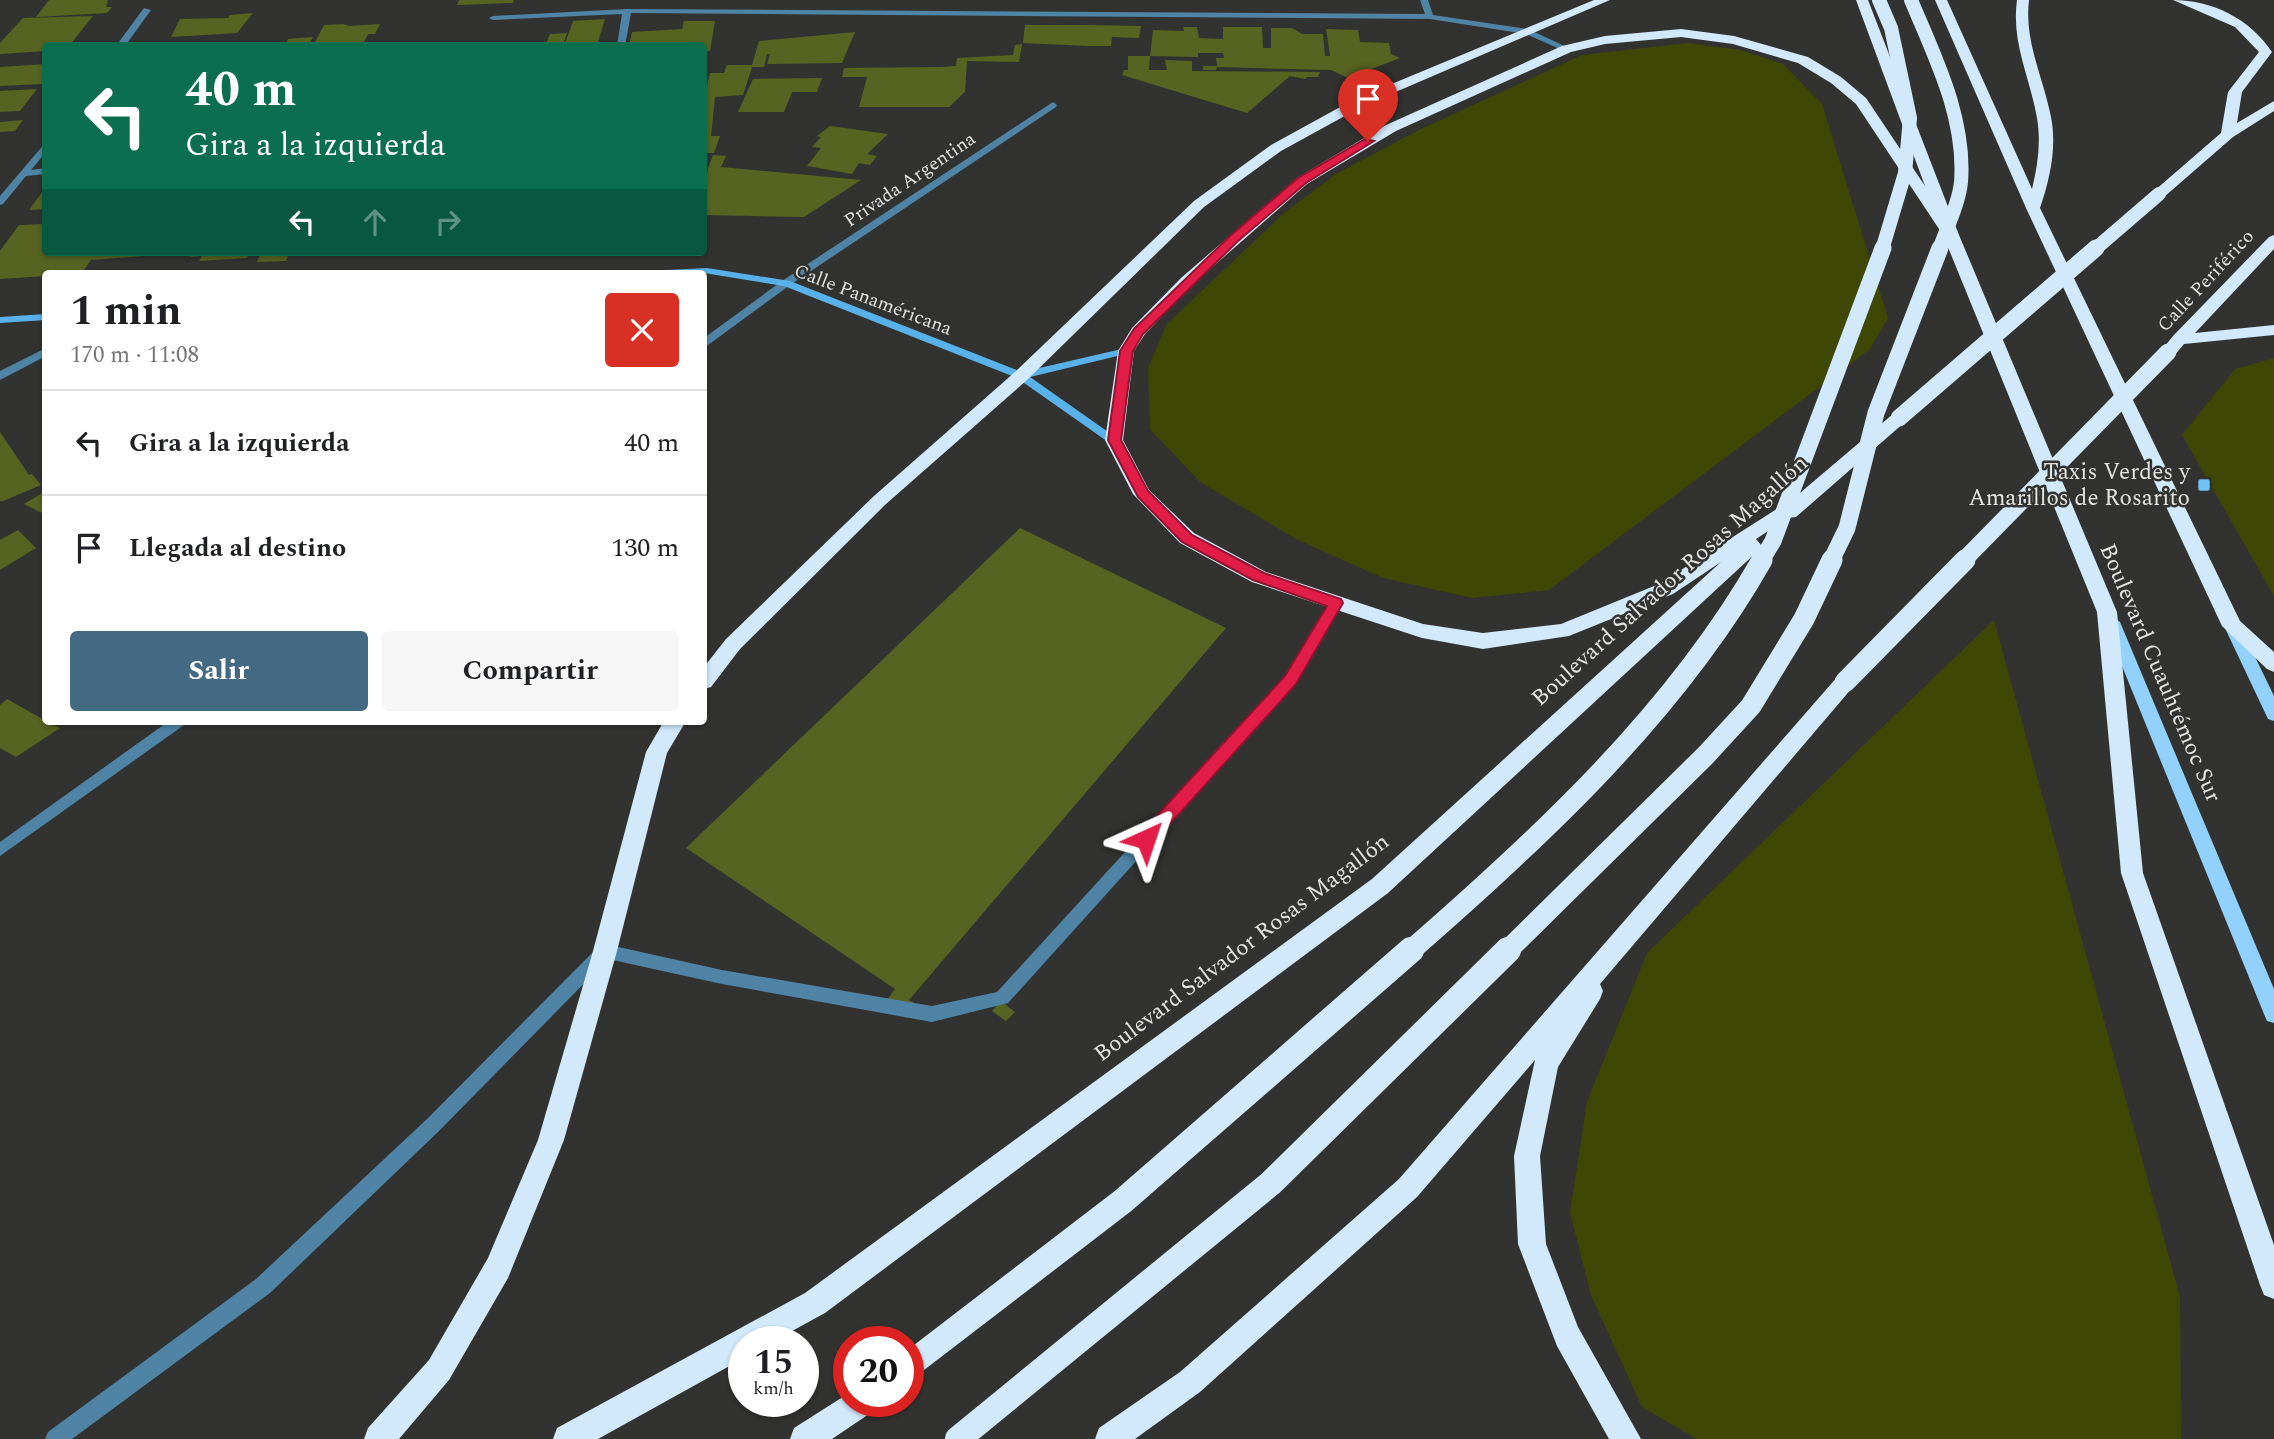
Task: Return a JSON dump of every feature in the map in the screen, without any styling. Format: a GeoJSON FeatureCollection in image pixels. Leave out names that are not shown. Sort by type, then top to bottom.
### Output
{"type":"FeatureCollection","features":[{"type":"Feature","properties":{"kind":"highway"},"geometry":{"type":"LineString","coordinates":[[707,677],[733,644],[880,500],[1021,376],[1199,204],[1276,148],[1358,103],[1604,0]]}},
{"type":"Feature","properties":{"kind":"highway","name":"Boulevard Cuauhtémoc Sur"},"geometry":{"type":"LineString","coordinates":[[1861,0],[1951,235],[2108,612]]}},
{"type":"Feature","properties":{"kind":"highway"},"geometry":{"type":"LineString","coordinates":[[924,1354],[1123,1201],[1504,869],[1654,714],[1745,590],[1773,541],[1817,427],[1892,223],[1905,173],[1910,118],[1891,28],[1880,0]]}},
{"type":"Feature","properties":{"kind":"highway"},"geometry":{"type":"LineString","coordinates":[[958,1439],[999,1409],[1271,1183],[1445,1009],[1697,765],[1751,706],[1804,620],[1847,528],[1876,413],[1933,269],[1962,184],[1959,131],[1941,70],[1911,0]]}},
{"type":"Feature","properties":{"kind":"highway"},"geometry":{"type":"LineString","coordinates":[[1941,0],[2033,208],[2232,626],[2274,664]]}},
{"type":"Feature","properties":{"kind":"highway"},"geometry":{"type":"LineString","coordinates":[[2023,0],[2018,20],[2046,132],[2044,176],[2033,208]]}},
{"type":"Feature","properties":{"kind":"highway"},"geometry":{"type":"LineString","coordinates":[[2179,0],[2217,12],[2256,34],[2266,52],[2235,92],[2228,134]]}},
{"type":"Feature","properties":{"kind":"highway"},"geometry":{"type":"LineString","coordinates":[[1798,503],[1666,589],[1562,631],[1483,641],[1422,631],[1259,577],[1187,538],[1142,494],[1115,441],[1126,351],[1138,331],[1188,281],[1302,181],[1391,128],[1567,49],[1605,40],[1681,33],[1734,40],[1803,60],[1836,79],[1861,101],[1951,235]]}},
{"type":"Feature","properties":{"kind":"highway"},"geometry":{"type":"LineString","coordinates":[[2228,134],[2274,105]]}},
{"type":"Feature","properties":{"kind":"highway","name":"Boulevard Salvador Rosas Magallón"},"geometry":{"type":"LineString","coordinates":[[773,1326],[815,1303],[1380,886],[1798,503],[2228,134]]}},
{"type":"Feature","properties":{"kind":"highway","name":"Calle Periférico"},"geometry":{"type":"LineString","coordinates":[[1627,933],[1845,682],[2274,240]]}},
{"type":"Feature","properties":{"kind":"highway"},"geometry":{"type":"LineString","coordinates":[[2174,346],[2274,330]]}},
{"type":"Feature","properties":{"kind":"highway"},"geometry":{"type":"LineString","coordinates":[[2108,612],[2132,873],[2274,1285]]}},
{"type":"Feature","properties":{"kind":"highway"},"geometry":{"type":"LineString","coordinates":[[379,1439],[439,1370],[498,1268],[551,1140],[605,951],[657,752],[673,725]]}},
{"type":"Feature","properties":{"kind":"highway"},"geometry":{"type":"LineString","coordinates":[[1110,1439],[1190,1382],[1408,1188],[1627,933]]}},
{"type":"Feature","properties":{"kind":"highway"},"geometry":{"type":"LineString","coordinates":[[1626,1439],[1567,1336],[1532,1244],[1527,1156],[1546,1063],[1627,933]]}},
{"type":"Feature","properties":{"kind":"highway","name":"Boulevard Salvador Rosas Magallón"},"geometry":{"type":"LineString","coordinates":[[568,1439],[728,1351]]}},
{"type":"Feature","properties":{"kind":"highway"},"geometry":{"type":"LineString","coordinates":[[805,1439],[839,1417]]}},
{"type":"Feature","properties":{"kind":"main road","name":"Calle Panaméricana"},"geometry":{"type":"LineString","coordinates":[[707,271],[786,284],[1021,376],[1115,441]]}},
{"type":"Feature","properties":{"kind":"main road"},"geometry":{"type":"LineString","coordinates":[[0,320],[42,317]]}},
{"type":"Feature","properties":{"kind":"main road"},"geometry":{"type":"LineString","coordinates":[[1021,376],[1126,351]]}},
{"type":"Feature","properties":{"kind":"main road","name":"Boulevard Cuauhtémoc Sur"},"geometry":{"type":"LineString","coordinates":[[2108,612],[2274,1014]]}},
{"type":"Feature","properties":{"kind":"main road"},"geometry":{"type":"LineString","coordinates":[[2232,626],[2274,714]]}},
{"type":"Feature","properties":{"kind":"street"},"geometry":{"type":"LineString","coordinates":[[1424,0],[1430,17]]}},
{"type":"Feature","properties":{"kind":"street"},"geometry":{"type":"LineString","coordinates":[[123,42],[147,10]]}},
{"type":"Feature","properties":{"kind":"street"},"geometry":{"type":"LineString","coordinates":[[622,42],[627,11]]}},
{"type":"Feature","properties":{"kind":"street"},"geometry":{"type":"LineString","coordinates":[[493,18],[627,11],[1430,17],[1528,32],[1567,49]]}},
{"type":"Feature","properties":{"kind":"street","name":"Privada Argentina"},"geometry":{"type":"LineString","coordinates":[[707,341],[786,284],[1053,105]]}},
{"type":"Feature","properties":{"kind":"street"},"geometry":{"type":"LineString","coordinates":[[0,202],[42,150]]}},
{"type":"Feature","properties":{"kind":"street"},"geometry":{"type":"LineString","coordinates":[[25,173],[42,171]]}},
{"type":"Feature","properties":{"kind":"street"},"geometry":{"type":"LineString","coordinates":[[0,376],[42,353]]}},
{"type":"Feature","properties":{"kind":"street"},"geometry":{"type":"LineString","coordinates":[[55,1439],[263,1286],[433,1125],[605,951],[722,977],[932,1014],[1002,998],[1291,680],[1336,603]]}},
{"type":"Feature","properties":{"kind":"street"},"geometry":{"type":"LineString","coordinates":[[0,850],[173,725]]}},
{"type":"Feature","properties":{"kind":"green space"},"geometry":{"type":"Polygon","coordinates":[[[1688,43],[1740,50],[1783,64],[1822,104],[1888,318],[1870,349],[1549,590],[1472,598],[1383,578],[1296,539],[1200,482],[1150,429],[1148,368],[1167,324],[1283,214],[1336,174],[1419,130],[1582,55],[1688,43]]]}},
{"type":"Feature","properties":{"kind":"green space"},"geometry":{"type":"Polygon","coordinates":[[[2274,358],[2274,596],[2182,435],[2235,369],[2274,358]]]}},
{"type":"Feature","properties":{"kind":"green space"},"geometry":{"type":"Polygon","coordinates":[[[1994,620],[2180,1297],[2181,1439],[1697,1439],[1642,1407],[1591,1295],[1570,1212],[1587,1102],[1647,953],[1994,620]]]}},
{"type":"Feature","properties":{"kind":"building"},"geometry":{"type":"Polygon","coordinates":[[[49,0],[108,0],[106,7],[112,7],[107,13],[36,17],[49,0]]]}},
{"type":"Feature","properties":{"kind":"building"},"geometry":{"type":"Polygon","coordinates":[[[459,0],[514,0],[513,3],[457,5],[459,0]]]}},
{"type":"Feature","properties":{"kind":"building"},"geometry":{"type":"Polygon","coordinates":[[[253,13],[237,33],[171,37],[180,19],[228,18],[230,15],[253,13]]]}},
{"type":"Feature","properties":{"kind":"building"},"geometry":{"type":"Polygon","coordinates":[[[93,16],[72,42],[42,42],[42,51],[0,54],[0,43],[23,18],[93,16]]]}},
{"type":"Feature","properties":{"kind":"building"},"geometry":{"type":"Polygon","coordinates":[[[605,19],[598,42],[565,42],[573,21],[605,19]]]}},
{"type":"Feature","properties":{"kind":"building"},"geometry":{"type":"Polygon","coordinates":[[[684,21],[715,21],[710,51],[707,51],[707,42],[630,42],[632,32],[682,29],[684,21]]]}},
{"type":"Feature","properties":{"kind":"building"},"geometry":{"type":"Polygon","coordinates":[[[380,24],[375,34],[368,34],[364,42],[315,42],[324,25],[380,24]]]}},
{"type":"Feature","properties":{"kind":"building"},"geometry":{"type":"Polygon","coordinates":[[[1025,25],[1141,26],[1139,38],[1112,37],[1111,46],[1087,46],[1023,43],[1025,25]]]}},
{"type":"Feature","properties":{"kind":"building"},"geometry":{"type":"Polygon","coordinates":[[[1183,27],[1197,27],[1199,38],[1223,39],[1223,27],[1262,27],[1263,48],[1271,48],[1271,28],[1292,28],[1302,34],[1323,34],[1325,56],[1330,56],[1326,29],[1358,30],[1360,42],[1389,43],[1391,54],[1400,58],[1348,78],[1331,70],[1217,67],[1216,70],[1203,70],[1203,66],[1217,66],[1216,58],[1224,58],[1223,53],[1198,53],[1198,57],[1150,56],[1153,30],[1184,31],[1183,27]]]}},
{"type":"Feature","properties":{"kind":"building"},"geometry":{"type":"Polygon","coordinates":[[[855,32],[842,63],[767,64],[770,54],[767,54],[764,67],[752,67],[743,95],[715,97],[711,136],[720,136],[714,153],[707,153],[707,85],[710,73],[724,73],[727,65],[752,65],[759,41],[855,32]]]}},
{"type":"Feature","properties":{"kind":"building"},"geometry":{"type":"Polygon","coordinates":[[[567,33],[564,42],[547,42],[550,34],[567,33]]]}},
{"type":"Feature","properties":{"kind":"building"},"geometry":{"type":"Polygon","coordinates":[[[313,37],[310,42],[287,42],[288,39],[313,37]]]}},
{"type":"Feature","properties":{"kind":"building"},"geometry":{"type":"Polygon","coordinates":[[[1022,44],[1019,62],[967,61],[965,92],[949,107],[859,107],[867,77],[842,77],[844,68],[956,66],[957,58],[1013,55],[1015,45],[1022,44]]]}},
{"type":"Feature","properties":{"kind":"building"},"geometry":{"type":"Polygon","coordinates":[[[1128,56],[1150,56],[1149,70],[1167,70],[1165,60],[1192,61],[1192,71],[1320,72],[1318,77],[1305,79],[1290,76],[1247,113],[1122,75],[1124,70],[1128,70],[1128,56]]]}},
{"type":"Feature","properties":{"kind":"building"},"geometry":{"type":"Polygon","coordinates":[[[42,64],[42,84],[0,86],[0,67],[42,64]]]}},
{"type":"Feature","properties":{"kind":"building"},"geometry":{"type":"Polygon","coordinates":[[[822,78],[817,92],[792,92],[784,112],[738,112],[753,79],[822,78]]]}},
{"type":"Feature","properties":{"kind":"building"},"geometry":{"type":"Polygon","coordinates":[[[37,89],[20,111],[0,112],[0,91],[37,89]]]}},
{"type":"Feature","properties":{"kind":"building"},"geometry":{"type":"Polygon","coordinates":[[[23,120],[15,131],[0,132],[0,122],[23,120]]]}},
{"type":"Feature","properties":{"kind":"building"},"geometry":{"type":"Polygon","coordinates":[[[830,126],[888,134],[867,154],[877,156],[870,165],[859,163],[852,174],[807,166],[821,148],[812,147],[821,137],[817,136],[830,126]]]}},
{"type":"Feature","properties":{"kind":"building"},"geometry":{"type":"Polygon","coordinates":[[[713,155],[726,156],[721,167],[861,180],[804,217],[707,215],[707,171],[713,155]]]}},
{"type":"Feature","properties":{"kind":"building"},"geometry":{"type":"Polygon","coordinates":[[[42,192],[42,209],[29,210],[42,192]]]}},
{"type":"Feature","properties":{"kind":"building"},"geometry":{"type":"Polygon","coordinates":[[[42,224],[42,256],[144,256],[91,260],[84,270],[42,270],[42,276],[0,279],[0,251],[19,225],[42,224]]]}},
{"type":"Feature","properties":{"kind":"building"},"geometry":{"type":"Polygon","coordinates":[[[202,256],[248,256],[247,258],[199,261],[202,256]]]}},
{"type":"Feature","properties":{"kind":"building"},"geometry":{"type":"Polygon","coordinates":[[[259,256],[288,256],[286,261],[257,262],[259,256]]]}},
{"type":"Feature","properties":{"kind":"building"},"geometry":{"type":"Polygon","coordinates":[[[0,432],[29,475],[32,474],[41,485],[3,501],[0,501],[0,432]]]}},
{"type":"Feature","properties":{"kind":"building"},"geometry":{"type":"Polygon","coordinates":[[[42,493],[42,513],[24,504],[42,493]]]}},
{"type":"Feature","properties":{"kind":"building"},"geometry":{"type":"Polygon","coordinates":[[[1020,528],[1226,628],[909,1000],[918,1005],[907,1018],[884,1004],[895,989],[686,848],[1020,528]]]}},
{"type":"Feature","properties":{"kind":"building"},"geometry":{"type":"Polygon","coordinates":[[[18,530],[36,548],[0,570],[0,540],[18,530]]]}},
{"type":"Feature","properties":{"kind":"building"},"geometry":{"type":"Polygon","coordinates":[[[7,699],[42,719],[42,725],[60,728],[16,757],[0,748],[0,705],[7,699]]]}},
{"type":"Feature","properties":{"kind":"building"},"geometry":{"type":"Polygon","coordinates":[[[1001,1001],[1015,1012],[1006,1021],[992,1011],[1001,1001]]]}},
{"type":"Feature","properties":{"kind":"place","name":"Taxis Verdes y Amarillos de Rosarito"},"geometry":{"type":"Point","coordinates":[2204,485]}},
{"type":"Feature","properties":{"kind":"route"},"geometry":{"type":"LineString","coordinates":[[1146,839],[1291,680],[1336,603],[1259,577],[1187,538],[1142,494],[1114,440],[1126,351],[1138,331],[1234,239],[1302,181],[1368,141]]}}]}
